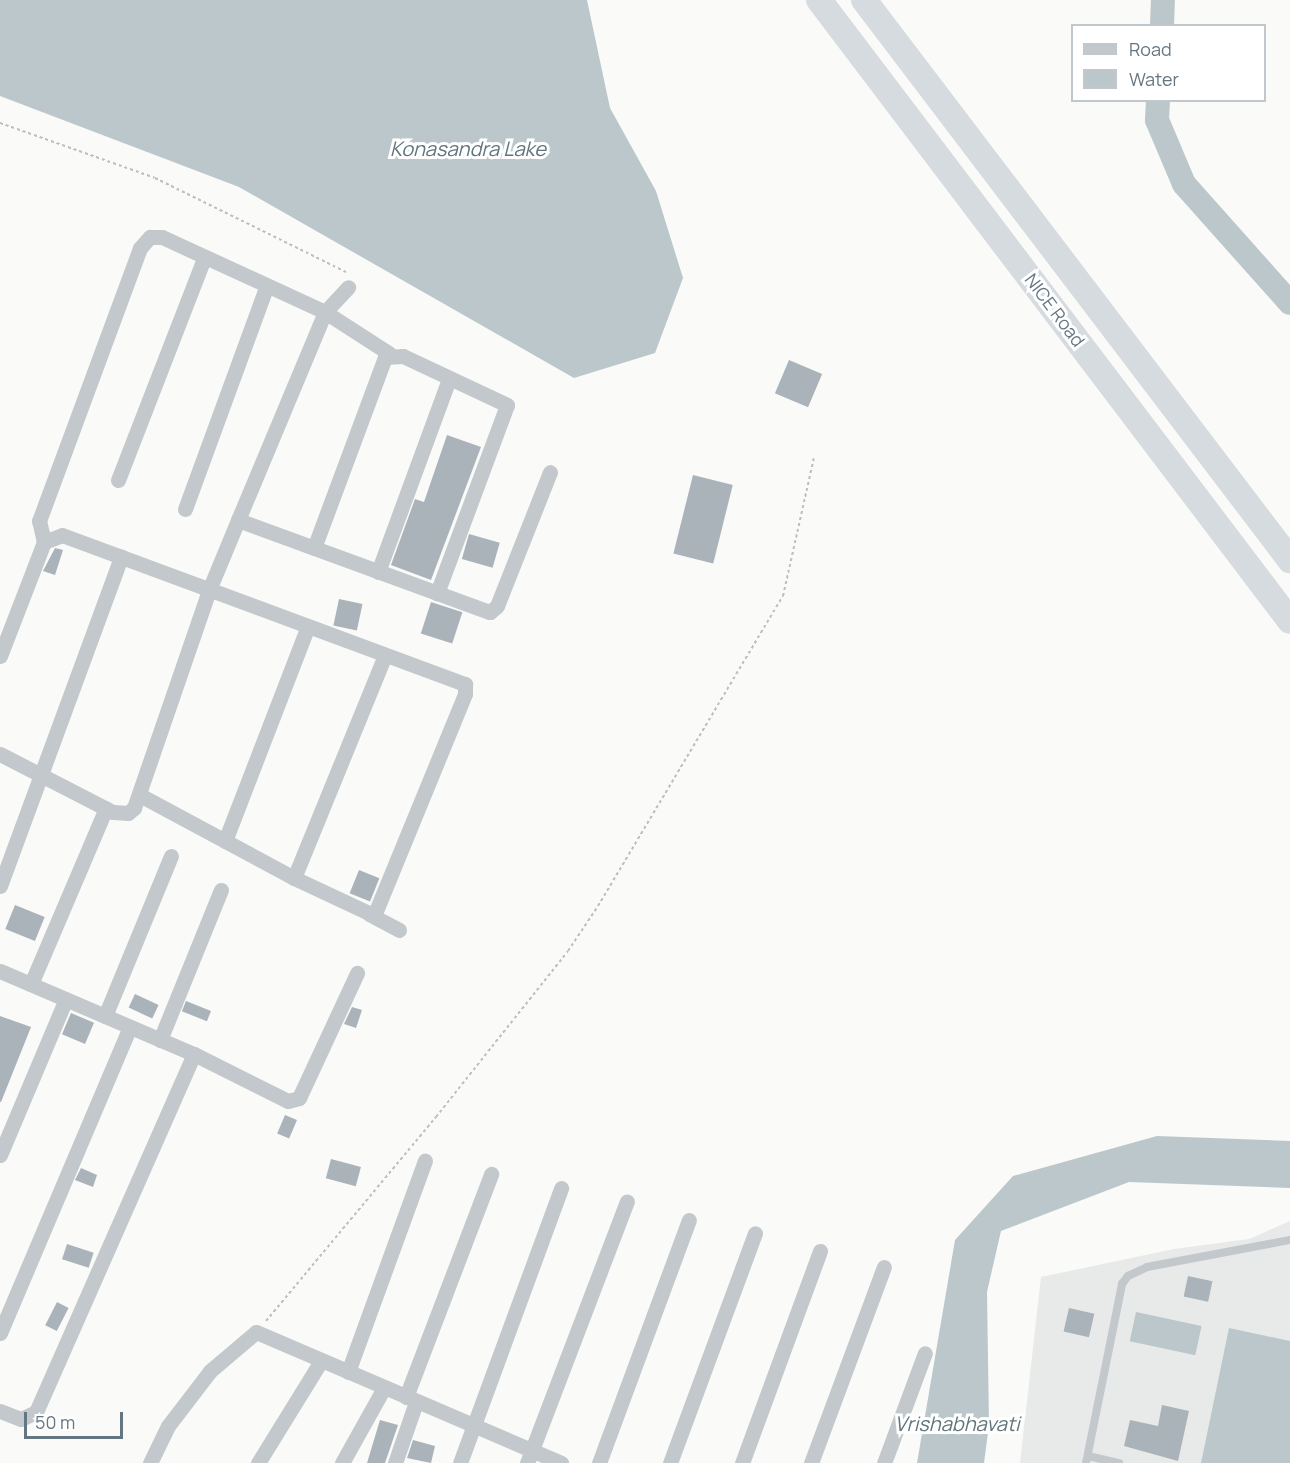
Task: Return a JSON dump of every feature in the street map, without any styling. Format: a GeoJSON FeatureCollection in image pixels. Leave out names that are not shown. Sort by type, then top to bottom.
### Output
{"type":"FeatureCollection","features":[{"type":"Feature","properties":{"kind":"highway","name":"NICE Road"},"geometry":{"type":"LineString","coordinates":[[819,0],[1290,621]]}},
{"type":"Feature","properties":{"kind":"highway","name":"NICE Road"},"geometry":{"type":"LineString","coordinates":[[864,0],[1290,560]]}},
{"type":"Feature","properties":{"kind":"street"},"geometry":{"type":"LineString","coordinates":[[0,656],[44,542],[39,520],[140,248],[150,237],[162,237],[266,288],[325,312],[390,354],[403,356],[507,405],[437,593]]}},
{"type":"Feature","properties":{"kind":"street"},"geometry":{"type":"LineString","coordinates":[[118,480],[204,258]]}},
{"type":"Feature","properties":{"kind":"street"},"geometry":{"type":"LineString","coordinates":[[0,754],[106,808],[128,813],[140,795],[209,590],[238,520],[325,312],[348,287]]}},
{"type":"Feature","properties":{"kind":"street"},"geometry":{"type":"LineString","coordinates":[[185,509],[266,288]]}},
{"type":"Feature","properties":{"kind":"street"},"geometry":{"type":"LineString","coordinates":[[314,548],[386,357],[390,354]]}},
{"type":"Feature","properties":{"kind":"street"},"geometry":{"type":"LineString","coordinates":[[378,572],[449,379]]}},
{"type":"Feature","properties":{"kind":"street"},"geometry":{"type":"LineString","coordinates":[[238,520],[485,612],[494,610],[550,472]]}},
{"type":"Feature","properties":{"kind":"street"},"geometry":{"type":"LineString","coordinates":[[44,542],[62,535],[307,629],[384,657],[463,681],[466,688],[376,910],[369,914]]}},
{"type":"Feature","properties":{"kind":"street"},"geometry":{"type":"LineString","coordinates":[[0,886],[121,557]]}},
{"type":"Feature","properties":{"kind":"street"},"geometry":{"type":"LineString","coordinates":[[225,841],[307,629]]}},
{"type":"Feature","properties":{"kind":"street"},"geometry":{"type":"LineString","coordinates":[[294,878],[384,657]]}},
{"type":"Feature","properties":{"kind":"street"},"geometry":{"type":"LineString","coordinates":[[140,795],[294,878],[399,930]]}},
{"type":"Feature","properties":{"kind":"street"},"geometry":{"type":"LineString","coordinates":[[31,984],[106,808]]}},
{"type":"Feature","properties":{"kind":"street"},"geometry":{"type":"LineString","coordinates":[[105,1016],[171,856]]}},
{"type":"Feature","properties":{"kind":"street"},"geometry":{"type":"LineString","coordinates":[[160,1040],[221,890]]}},
{"type":"Feature","properties":{"kind":"street"},"geometry":{"type":"LineString","coordinates":[[1,973],[194,1054],[280,1100],[294,1101],[299,1098],[357,973]]}},
{"type":"Feature","properties":{"kind":"street"},"geometry":{"type":"LineString","coordinates":[[0,1155],[66,999]]}},
{"type":"Feature","properties":{"kind":"street"},"geometry":{"type":"LineString","coordinates":[[0,1333],[130,1027]]}},
{"type":"Feature","properties":{"kind":"street"},"geometry":{"type":"LineString","coordinates":[[0,1411],[21,1419],[36,1412],[194,1054]]}},
{"type":"Feature","properties":{"kind":"street"},"geometry":{"type":"LineString","coordinates":[[348,1372],[425,1161]]}},
{"type":"Feature","properties":{"kind":"street"},"geometry":{"type":"LineString","coordinates":[[395,1463],[411,1400],[491,1174]]}},
{"type":"Feature","properties":{"kind":"street"},"geometry":{"type":"LineString","coordinates":[[460,1463],[561,1188]]}},
{"type":"Feature","properties":{"kind":"street"},"geometry":{"type":"LineString","coordinates":[[529,1457],[627,1201]]}},
{"type":"Feature","properties":{"kind":"street"},"geometry":{"type":"LineString","coordinates":[[599,1463],[689,1220]]}},
{"type":"Feature","properties":{"kind":"street"},"geometry":{"type":"LineString","coordinates":[[670,1463],[755,1233]]}},
{"type":"Feature","properties":{"kind":"street"},"geometry":{"type":"LineString","coordinates":[[742,1463],[820,1251]]}},
{"type":"Feature","properties":{"kind":"street"},"geometry":{"type":"LineString","coordinates":[[811,1463],[884,1266]]}},
{"type":"Feature","properties":{"kind":"street"},"geometry":{"type":"LineString","coordinates":[[150,1463],[168,1426],[210,1371],[256,1332],[472,1426],[529,1457],[561,1463]]}},
{"type":"Feature","properties":{"kind":"street"},"geometry":{"type":"LineString","coordinates":[[884,1463],[925,1353]]}},
{"type":"Feature","properties":{"kind":"street"},"geometry":{"type":"LineString","coordinates":[[258,1463],[321,1360]]}},
{"type":"Feature","properties":{"kind":"street"},"geometry":{"type":"LineString","coordinates":[[342,1463],[384,1388]]}},
{"type":"Feature","properties":{"kind":"lane"},"geometry":{"type":"LineString","coordinates":[[1119,1463],[1087,1460],[1122,1284],[1128,1276],[1147,1267],[1290,1240]]}},
{"type":"Feature","properties":{"kind":"path"},"geometry":{"type":"LineString","coordinates":[[0,123],[156,178],[217,206],[348,273],[348,287]]}},
{"type":"Feature","properties":{"kind":"path"},"geometry":{"type":"LineString","coordinates":[[256,1332],[436,1116],[568,951],[598,906],[783,596],[814,457]]}},
{"type":"Feature","properties":{"kind":"shaded area"},"geometry":{"type":"Polygon","coordinates":[[[1290,1221],[1290,1463],[1020,1463],[1041,1277],[1174,1249],[1249,1239],[1290,1221]]]}},
{"type":"Feature","properties":{"kind":"water","name":"Konasandra Lake"},"geometry":{"type":"Polygon","coordinates":[[[0,0],[587,0],[610,108],[656,191],[683,278],[655,353],[574,378],[239,187],[0,96],[0,0]]]}},
{"type":"Feature","properties":{"kind":"water","name":"Vrishabhavati"},"geometry":{"type":"Polygon","coordinates":[[[1157,1136],[1290,1141],[1290,1188],[1129,1182],[1001,1231],[987,1292],[989,1425],[984,1463],[917,1463],[955,1240],[1013,1176],[1157,1136]]]}},
{"type":"Feature","properties":{"kind":"water"},"geometry":{"type":"Polygon","coordinates":[[[1136,1312],[1202,1326],[1195,1355],[1130,1341],[1136,1312]]]}},
{"type":"Feature","properties":{"kind":"water"},"geometry":{"type":"Polygon","coordinates":[[[1229,1328],[1290,1341],[1290,1463],[1201,1463],[1229,1328]]]}},
{"type":"Feature","properties":{"kind":"building"},"geometry":{"type":"Polygon","coordinates":[[[789,360],[822,374],[808,407],[775,393],[789,360]]]}},
{"type":"Feature","properties":{"kind":"building"},"geometry":{"type":"Polygon","coordinates":[[[447,435],[481,447],[431,580],[391,565],[415,499],[424,502],[447,435]]]}},
{"type":"Feature","properties":{"kind":"building"},"geometry":{"type":"Polygon","coordinates":[[[693,475],[733,485],[713,564],[673,554],[693,475]]]}},
{"type":"Feature","properties":{"kind":"building"},"geometry":{"type":"Polygon","coordinates":[[[469,534],[500,543],[493,568],[462,559],[469,534]]]}},
{"type":"Feature","properties":{"kind":"building"},"geometry":{"type":"Polygon","coordinates":[[[55,548],[63,550],[55,575],[43,571],[55,548]]]}},
{"type":"Feature","properties":{"kind":"building"},"geometry":{"type":"Polygon","coordinates":[[[339,599],[362,604],[357,630],[333,625],[339,599]]]}},
{"type":"Feature","properties":{"kind":"building"},"geometry":{"type":"Polygon","coordinates":[[[431,602],[462,612],[452,644],[421,633],[431,602]]]}},
{"type":"Feature","properties":{"kind":"building"},"geometry":{"type":"Polygon","coordinates":[[[359,870],[379,878],[370,901],[350,893],[359,870]]]}},
{"type":"Feature","properties":{"kind":"building"},"geometry":{"type":"Polygon","coordinates":[[[15,905],[45,917],[35,941],[5,929],[15,905]]]}},
{"type":"Feature","properties":{"kind":"building"},"geometry":{"type":"Polygon","coordinates":[[[135,994],[159,1005],[152,1019],[129,1008],[135,994]]]}},
{"type":"Feature","properties":{"kind":"building"},"geometry":{"type":"Polygon","coordinates":[[[186,1001],[211,1011],[207,1021],[182,1011],[186,1001]]]}},
{"type":"Feature","properties":{"kind":"building"},"geometry":{"type":"Polygon","coordinates":[[[352,1007],[362,1010],[356,1028],[344,1024],[352,1007]]]}},
{"type":"Feature","properties":{"kind":"building"},"geometry":{"type":"Polygon","coordinates":[[[71,1013],[94,1023],[85,1044],[62,1034],[71,1013]]]}},
{"type":"Feature","properties":{"kind":"building"},"geometry":{"type":"Polygon","coordinates":[[[0,1016],[31,1027],[1,1102],[0,1102],[0,1016]]]}},
{"type":"Feature","properties":{"kind":"building"},"geometry":{"type":"Polygon","coordinates":[[[285,1115],[297,1120],[289,1138],[277,1133],[285,1115]]]}},
{"type":"Feature","properties":{"kind":"building"},"geometry":{"type":"Polygon","coordinates":[[[331,1159],[361,1167],[356,1186],[326,1178],[331,1159]]]}},
{"type":"Feature","properties":{"kind":"building"},"geometry":{"type":"Polygon","coordinates":[[[81,1168],[97,1175],[93,1187],[75,1180],[81,1168]]]}},
{"type":"Feature","properties":{"kind":"building"},"geometry":{"type":"Polygon","coordinates":[[[67,1244],[94,1253],[89,1268],[62,1259],[67,1244]]]}},
{"type":"Feature","properties":{"kind":"building"},"geometry":{"type":"Polygon","coordinates":[[[1188,1276],[1212,1281],[1208,1302],[1184,1297],[1188,1276]]]}},
{"type":"Feature","properties":{"kind":"building"},"geometry":{"type":"Polygon","coordinates":[[[57,1302],[69,1308],[57,1331],[45,1325],[57,1302]]]}},
{"type":"Feature","properties":{"kind":"building"},"geometry":{"type":"Polygon","coordinates":[[[1069,1308],[1094,1314],[1089,1337],[1064,1331],[1069,1308]]]}},
{"type":"Feature","properties":{"kind":"building"},"geometry":{"type":"Polygon","coordinates":[[[1162,1405],[1189,1411],[1178,1461],[1124,1446],[1130,1420],[1158,1426],[1162,1405]]]}},
{"type":"Feature","properties":{"kind":"building"},"geometry":{"type":"Polygon","coordinates":[[[380,1420],[398,1425],[385,1463],[367,1463],[380,1420]]]}},
{"type":"Feature","properties":{"kind":"building"},"geometry":{"type":"Polygon","coordinates":[[[413,1440],[435,1446],[431,1463],[407,1458],[413,1440]]]}},
{"type":"Feature","properties":{"kind":"waterway","name":"Vrishabhavati"},"geometry":{"type":"LineString","coordinates":[[1162,24],[1163,0]]}},
{"type":"Feature","properties":{"kind":"waterway","name":"Vrishabhavati"},"geometry":{"type":"LineString","coordinates":[[1158,102],[1157,120],[1184,184],[1290,303]]}}]}
